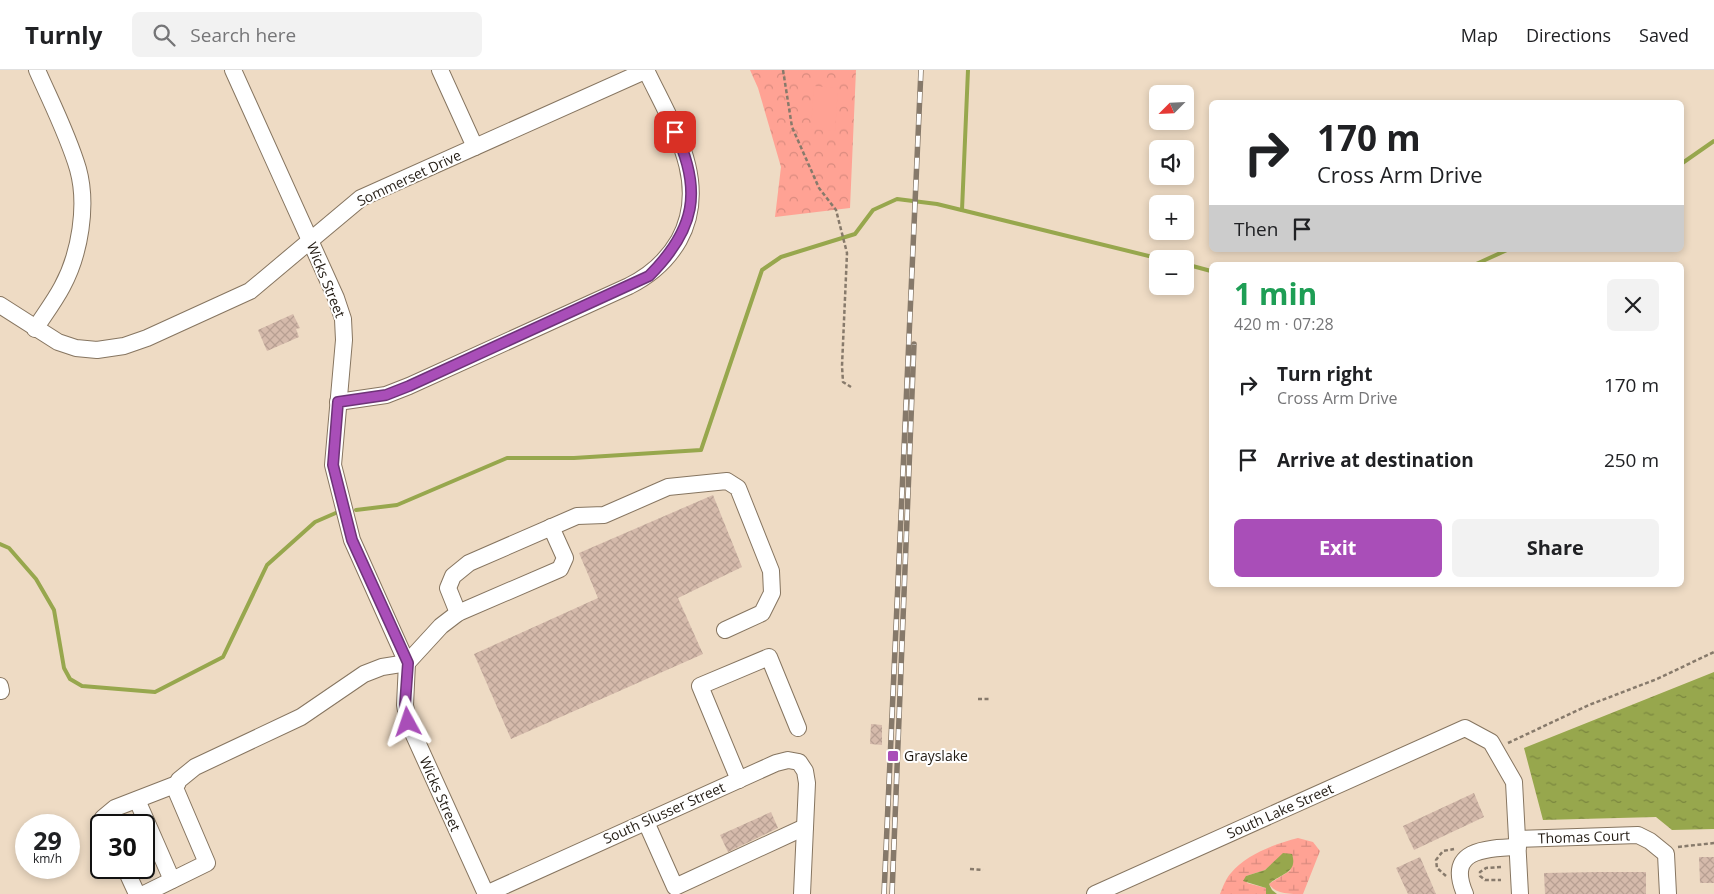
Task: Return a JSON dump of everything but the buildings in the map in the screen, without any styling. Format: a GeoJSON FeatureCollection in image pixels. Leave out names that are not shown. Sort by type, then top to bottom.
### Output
{"type":"FeatureCollection","features":[{"type":"Feature","properties":{"kind":"street"},"geometry":{"type":"LineString","coordinates":[[35,329],[62,286],[72,261],[78,242],[82,196],[79,171],[71,147],[37,70]]}},
{"type":"Feature","properties":{"kind":"street","name":"Wicks Street"},"geometry":{"type":"LineString","coordinates":[[233,70],[343,319],[344,340],[333,465],[350,530],[408,663],[405,705],[408,722],[486,894]]}},
{"type":"Feature","properties":{"kind":"street"},"geometry":{"type":"LineString","coordinates":[[440,70],[474,148]]}},
{"type":"Feature","properties":{"kind":"street"},"geometry":{"type":"LineString","coordinates":[[338,402],[386,395],[409,386],[629,286],[649,276],[666,258],[686,227],[692,190],[689,169],[682,147],[646,70]]}},
{"type":"Feature","properties":{"kind":"street","name":"Sommerset Drive"},"geometry":{"type":"LineString","coordinates":[[0,305],[35,329],[58,342],[76,348],[97,350],[124,346],[147,338],[250,290],[309,239],[361,198],[646,70]]}},
{"type":"Feature","properties":{"kind":"street"},"geometry":{"type":"LineString","coordinates":[[458,614],[448,588],[453,576],[469,563],[577,516],[604,515],[668,487],[727,481],[738,488],[770,572],[772,593],[762,613],[724,630]]}},
{"type":"Feature","properties":{"kind":"street"},"geometry":{"type":"LineString","coordinates":[[144,894],[207,863],[174,788],[187,773],[211,758],[316,709],[364,674],[382,667],[408,663],[441,626],[458,614],[560,569],[565,558],[551,527]]}},
{"type":"Feature","properties":{"kind":"street"},"geometry":{"type":"LineString","coordinates":[[739,780],[700,686],[769,657],[798,728]]}},
{"type":"Feature","properties":{"kind":"street","name":"South Lake Street"},"geometry":{"type":"LineString","coordinates":[[1102,892],[1465,728],[1491,742],[1514,782],[1517,843]]}},
{"type":"Feature","properties":{"kind":"street","name":"South Slusser Street"},"geometry":{"type":"LineString","coordinates":[[486,894],[776,763],[788,760],[799,762],[805,771],[807,784],[805,827]]}},
{"type":"Feature","properties":{"kind":"street"},"geometry":{"type":"LineString","coordinates":[[108,814],[115,808],[177,784]]}},
{"type":"Feature","properties":{"kind":"street"},"geometry":{"type":"LineString","coordinates":[[137,800],[172,880]]}},
{"type":"Feature","properties":{"kind":"street"},"geometry":{"type":"LineString","coordinates":[[646,822],[675,887],[805,827],[802,894]]}},
{"type":"Feature","properties":{"kind":"street","name":"Thomas Court"},"geometry":{"type":"LineString","coordinates":[[1517,843],[1638,835],[1666,854],[1668,894]]}},
{"type":"Feature","properties":{"kind":"street"},"geometry":{"type":"LineString","coordinates":[[1464,894],[1458,878],[1462,862],[1475,851],[1517,843],[1520,894]]}},
{"type":"Feature","properties":{"kind":"street"},"geometry":{"type":"LineString","coordinates":[[130,879],[137,894]]}},
{"type":"Feature","properties":{"kind":"path"},"geometry":{"type":"LineString","coordinates":[[783,70],[792,127],[819,188],[839,217],[847,253],[842,366],[843,382],[851,388]]}},
{"type":"Feature","properties":{"kind":"path"},"geometry":{"type":"LineString","coordinates":[[1507,744],[1589,705],[1657,680],[1714,652]]}},
{"type":"Feature","properties":{"kind":"path"},"geometry":{"type":"LineString","coordinates":[[978,699],[990,700]]}},
{"type":"Feature","properties":{"kind":"path"},"geometry":{"type":"LineString","coordinates":[[1676,847],[1714,843]]}},
{"type":"Feature","properties":{"kind":"path"},"geometry":{"type":"LineString","coordinates":[[1446,876],[1437,868],[1436,860],[1443,851],[1454,849]]}},
{"type":"Feature","properties":{"kind":"path"},"geometry":{"type":"LineString","coordinates":[[1501,867],[1486,868],[1480,872],[1480,876],[1485,880],[1501,880]]}},
{"type":"Feature","properties":{"kind":"path"},"geometry":{"type":"LineString","coordinates":[[970,869],[983,870]]}},
{"type":"Feature","properties":{"kind":"green space"},"geometry":{"type":"Polygon","coordinates":[[[750,70],[856,70],[850,208],[775,217],[781,167],[758,88],[750,70]]]}},
{"type":"Feature","properties":{"kind":"green space"},"geometry":{"type":"Polygon","coordinates":[[[814,86],[838,88],[835,131],[811,129],[814,86]]]}},
{"type":"Feature","properties":{"kind":"green space"},"geometry":{"type":"Polygon","coordinates":[[[1298,838],[1313,842],[1320,851],[1303,894],[1279,892],[1269,884],[1291,870],[1277,860],[1265,870],[1246,876],[1247,883],[1266,888],[1266,894],[1220,894],[1229,875],[1245,860],[1280,843],[1298,838]]]}},
{"type":"Feature","properties":{"kind":"water"},"geometry":{"type":"Polygon","coordinates":[[[1714,672],[1714,829],[1672,830],[1656,817],[1543,820],[1524,748],[1714,672]]]}},
{"type":"Feature","properties":{"kind":"water"},"geometry":{"type":"Polygon","coordinates":[[[1283,853],[1292,854],[1293,865],[1288,872],[1269,884],[1277,894],[1266,894],[1266,888],[1243,881],[1246,876],[1265,870],[1283,853]]]}},
{"type":"Feature","properties":{"kind":"waterway"},"geometry":{"type":"LineString","coordinates":[[962,210],[968,70]]}},
{"type":"Feature","properties":{"kind":"waterway"},"geometry":{"type":"LineString","coordinates":[[1684,162],[1714,141]]}},
{"type":"Feature","properties":{"kind":"waterway"},"geometry":{"type":"LineString","coordinates":[[356,510],[397,505],[507,458],[574,458],[701,450],[762,270],[781,257],[855,234],[873,210],[897,199],[937,204],[1149,256]]}},
{"type":"Feature","properties":{"kind":"waterway"},"geometry":{"type":"LineString","coordinates":[[1481,262],[1503,252]]}},
{"type":"Feature","properties":{"kind":"waterway"},"geometry":{"type":"LineString","coordinates":[[1194,266],[1209,270]]}},
{"type":"Feature","properties":{"kind":"waterway"},"geometry":{"type":"LineString","coordinates":[[0,544],[9,548],[36,579],[54,610],[64,668],[70,679],[82,686],[155,692],[223,657],[267,565],[315,522],[338,512]]}},
{"type":"Feature","properties":{"kind":"railway"},"geometry":{"type":"LineString","coordinates":[[884,894],[921,70]]}},
{"type":"Feature","properties":{"kind":"railway"},"geometry":{"type":"LineString","coordinates":[[892,894],[914,344]]}},
{"type":"Feature","properties":{"kind":"place","name":"Grayslake"},"geometry":{"type":"Point","coordinates":[893,756]}},
{"type":"Feature","properties":{"kind":"route"},"geometry":{"type":"LineString","coordinates":[[408,722],[405,705],[408,663],[352,540],[333,465],[338,402],[386,395],[409,386],[649,276],[676,246],[686,227],[691,208],[692,190],[689,169],[675,132]]}}]}
